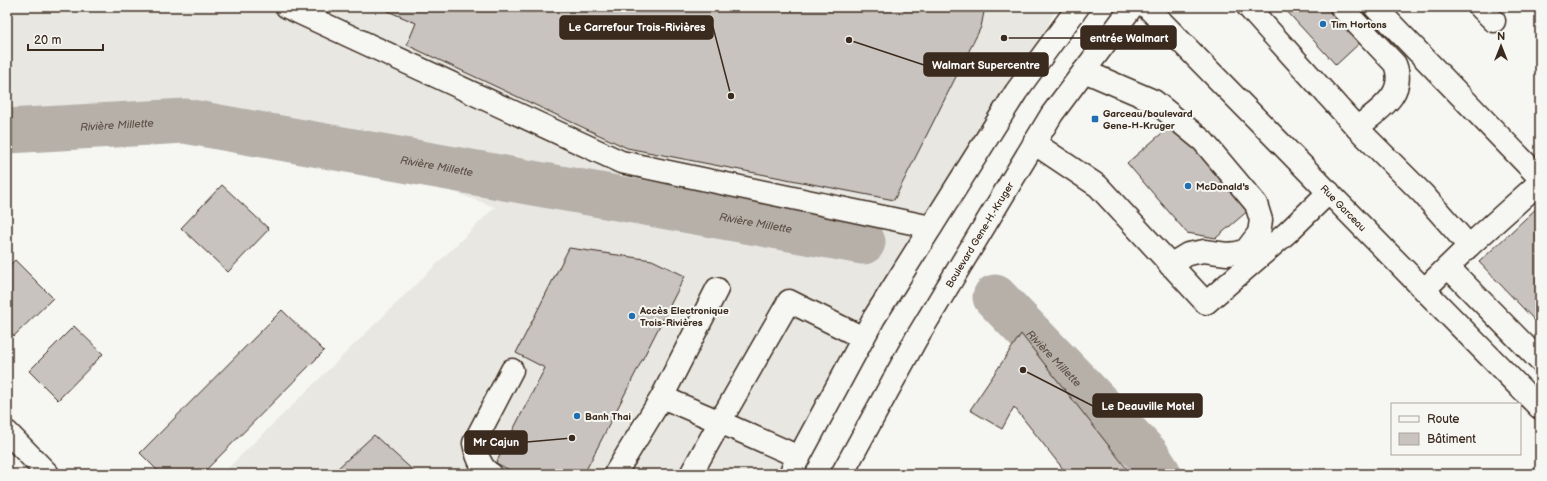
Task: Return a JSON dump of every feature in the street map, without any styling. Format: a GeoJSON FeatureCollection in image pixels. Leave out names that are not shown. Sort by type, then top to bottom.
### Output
{"type":"FeatureCollection","features":[{"type":"Feature","properties":{"kind":"main road"},"geometry":{"type":"LineString","coordinates":[[287,7],[621,162],[931,227]]}},
{"type":"Feature","properties":{"kind":"main road"},"geometry":{"type":"LineString","coordinates":[[662,397],[720,422],[794,465],[863,338],[931,227],[1016,92],[1078,7]]}},
{"type":"Feature","properties":{"kind":"main road","name":"Boulevard Gene-H.-Kruger"},"geometry":{"type":"LineString","coordinates":[[842,474],[916,339],[1052,114],[1132,7]]}},
{"type":"Feature","properties":{"kind":"main road","name":"Rue Garceau"},"geometry":{"type":"LineString","coordinates":[[1147,7],[1540,408]]}},
{"type":"Feature","properties":{"kind":"main road"},"geometry":{"type":"LineString","coordinates":[[1248,7],[1357,128],[1423,194],[1469,246]]}},
{"type":"Feature","properties":{"kind":"main road"},"geometry":{"type":"LineString","coordinates":[[1341,7],[1395,64],[1399,74],[1398,85],[1392,98],[1357,128]]}},
{"type":"Feature","properties":{"kind":"main road"},"geometry":{"type":"LineString","coordinates":[[1375,7],[1540,178]]}},
{"type":"Feature","properties":{"kind":"main road"},"geometry":{"type":"LineString","coordinates":[[1084,71],[1154,101],[1203,141],[1256,204],[1261,220],[1259,233],[1246,250],[1238,253],[1227,254],[1204,251],[1188,254],[1170,264]]}},
{"type":"Feature","properties":{"kind":"main road"},"geometry":{"type":"LineString","coordinates":[[1034,143],[1098,186],[1206,302],[1288,232],[1329,192]]}},
{"type":"Feature","properties":{"kind":"main road"},"geometry":{"type":"LineString","coordinates":[[1425,289],[1469,246],[1540,182]]}},
{"type":"Feature","properties":{"kind":"main road"},"geometry":{"type":"LineString","coordinates":[[1448,267],[1540,360]]}},
{"type":"Feature","properties":{"kind":"main road"},"geometry":{"type":"LineString","coordinates":[[615,474],[662,397],[717,289]]}},
{"type":"Feature","properties":{"kind":"main road"},"geometry":{"type":"LineString","coordinates":[[691,474],[789,301],[863,338]]}},
{"type":"Feature","properties":{"kind":"main road"},"geometry":{"type":"LineString","coordinates":[[491,474],[487,472],[476,453],[474,443],[512,370]]}},
{"type":"Feature","properties":{"kind":"main road"},"geometry":{"type":"LineString","coordinates":[[7,432],[48,474]]}},
{"type":"Feature","properties":{"kind":"shaded area"},"geometry":{"type":"Polygon","coordinates":[[[7,7],[1056,7],[1020,88],[885,288],[778,474],[222,474],[495,207],[281,130],[7,154],[7,7]]]}},
{"type":"Feature","properties":{"kind":"building"},"geometry":{"type":"Polygon","coordinates":[[[378,7],[985,7],[981,27],[894,200],[627,148],[407,45],[416,23],[378,7]]]}},
{"type":"Feature","properties":{"kind":"building","name":"Tim Hortons"},"geometry":{"type":"Polygon","coordinates":[[[1283,7],[1332,7],[1363,40],[1336,65],[1283,7]]]}},
{"type":"Feature","properties":{"kind":"building","name":"McDonald's"},"geometry":{"type":"Polygon","coordinates":[[[1175,122],[1250,209],[1216,238],[1187,233],[1127,163],[1175,122]]]}},
{"type":"Feature","properties":{"kind":"building"},"geometry":{"type":"Polygon","coordinates":[[[222,185],[269,229],[228,272],[181,228],[222,185]]]}},
{"type":"Feature","properties":{"kind":"building"},"geometry":{"type":"Polygon","coordinates":[[[1540,205],[1540,326],[1479,262],[1540,205]]]}},
{"type":"Feature","properties":{"kind":"building"},"geometry":{"type":"Polygon","coordinates":[[[569,248],[652,260],[685,276],[584,474],[517,474],[496,463],[545,368],[516,353],[569,248]]]}},
{"type":"Feature","properties":{"kind":"building"},"geometry":{"type":"Polygon","coordinates":[[[15,260],[53,298],[14,336],[7,329],[7,268],[15,260]]]}},
{"type":"Feature","properties":{"kind":"building"},"geometry":{"type":"Polygon","coordinates":[[[282,310],[324,351],[202,474],[161,474],[140,453],[282,310]]]}},
{"type":"Feature","properties":{"kind":"building"},"geometry":{"type":"Polygon","coordinates":[[[74,326],[103,354],[58,400],[29,371],[74,326]]]}},
{"type":"Feature","properties":{"kind":"building"},"geometry":{"type":"Polygon","coordinates":[[[1021,334],[1131,474],[1067,474],[1014,407],[1002,429],[970,410],[1021,334]]]}},
{"type":"Feature","properties":{"kind":"building"},"geometry":{"type":"Polygon","coordinates":[[[374,435],[417,474],[342,474],[337,469],[374,435]]]}},
{"type":"Feature","properties":{"kind":"waterway","name":"Rivière Millette"},"geometry":{"type":"LineString","coordinates":[[7,131],[185,121],[863,242]]}},
{"type":"Feature","properties":{"kind":"waterway","name":"Rivière Millette"},"geometry":{"type":"LineString","coordinates":[[995,297],[1147,455],[1159,474]]}},
{"type":"Feature","properties":{"kind":"place","name":"Tim Hortons"},"geometry":{"type":"Point","coordinates":[1323,24]}},
{"type":"Feature","properties":{"kind":"place","name":"entrée Walmart"},"geometry":{"type":"Point","coordinates":[1004,38]}},
{"type":"Feature","properties":{"kind":"place","name":"Walmart Supercentre"},"geometry":{"type":"Point","coordinates":[849,40]}},
{"type":"Feature","properties":{"kind":"place","name":"Le Carrefour Trois-Rivières"},"geometry":{"type":"Point","coordinates":[731,96]}},
{"type":"Feature","properties":{"kind":"place","name":"Garceau/boulevard Gene-H-Kruger"},"geometry":{"type":"Point","coordinates":[1095,119]}},
{"type":"Feature","properties":{"kind":"place","name":"McDonald's"},"geometry":{"type":"Point","coordinates":[1188,186]}},
{"type":"Feature","properties":{"kind":"place","name":"Accès Electronique Trois-Rivières"},"geometry":{"type":"Point","coordinates":[632,316]}},
{"type":"Feature","properties":{"kind":"place","name":"Le Deauville Motel"},"geometry":{"type":"Point","coordinates":[1023,370]}},
{"type":"Feature","properties":{"kind":"place","name":"Banh Thai"},"geometry":{"type":"Point","coordinates":[577,416]}},
{"type":"Feature","properties":{"kind":"place","name":"Mr Cajun"},"geometry":{"type":"Point","coordinates":[572,438]}}]}
